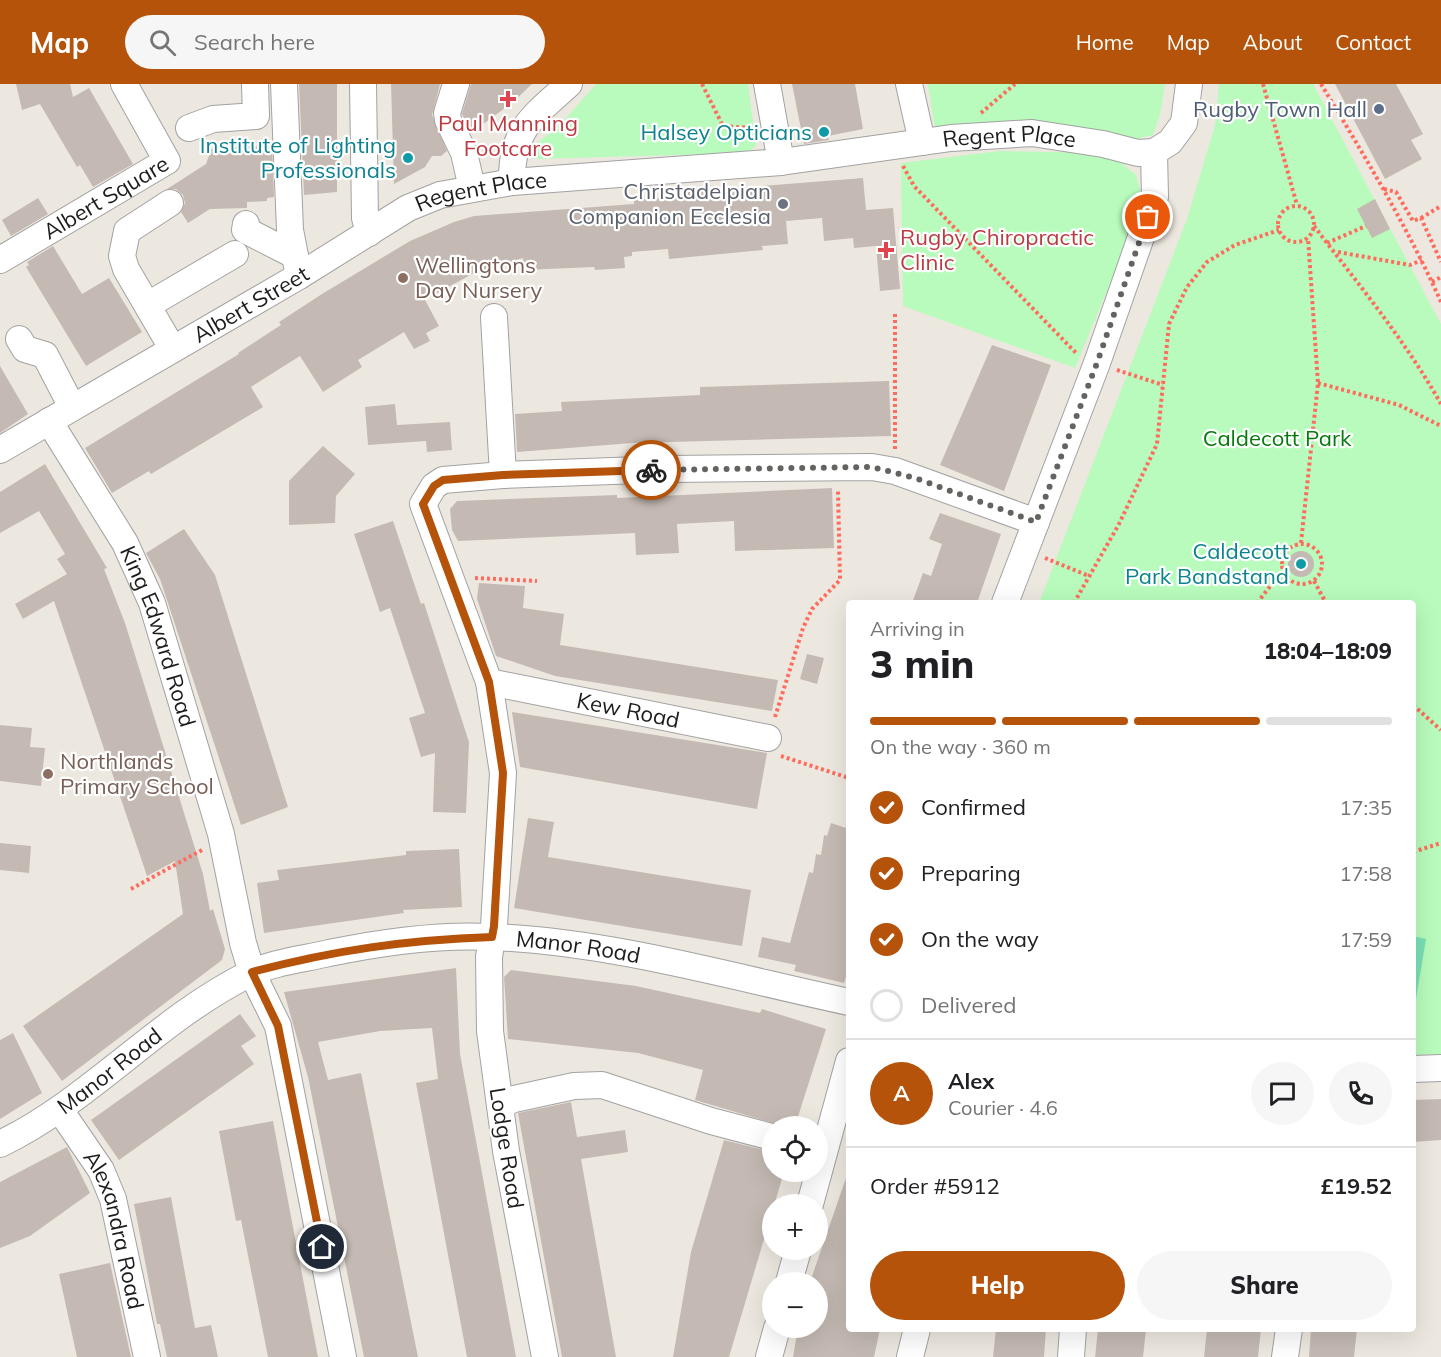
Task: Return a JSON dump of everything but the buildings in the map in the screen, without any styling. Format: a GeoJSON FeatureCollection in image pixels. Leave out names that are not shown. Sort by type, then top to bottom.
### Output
{"type":"FeatureCollection","features":[{"type":"Feature","properties":{"kind":"street","name":"Albert Square"},"geometry":{"type":"LineString","coordinates":[[0,260],[167,161],[124,84]]}},
{"type":"Feature","properties":{"kind":"street"},"geometry":{"type":"LineString","coordinates":[[189,128],[213,119],[256,116],[255,84]]}},
{"type":"Feature","properties":{"kind":"street"},"geometry":{"type":"LineString","coordinates":[[284,84],[297,266]]}},
{"type":"Feature","properties":{"kind":"street"},"geometry":{"type":"LineString","coordinates":[[363,84],[365,218],[369,233]]}},
{"type":"Feature","properties":{"kind":"street"},"geometry":{"type":"LineString","coordinates":[[456,84],[447,113],[448,120],[464,153],[472,188]]}},
{"type":"Feature","properties":{"kind":"street"},"geometry":{"type":"LineString","coordinates":[[512,182],[514,149],[522,130],[569,84]]}},
{"type":"Feature","properties":{"kind":"street"},"geometry":{"type":"LineString","coordinates":[[766,84],[779,155]]}},
{"type":"Feature","properties":{"kind":"street"},"geometry":{"type":"LineString","coordinates":[[909,84],[922,142]]}},
{"type":"Feature","properties":{"kind":"street"},"geometry":{"type":"LineString","coordinates":[[1006,600],[1097,363],[1155,197],[1154,152],[1170,142],[1184,123],[1189,84]]}},
{"type":"Feature","properties":{"kind":"street","name":"Regent Place"},"geometry":{"type":"LineString","coordinates":[[369,233],[408,208],[440,195],[512,182],[779,155],[1032,134],[1103,144],[1137,153],[1154,152]]}},
{"type":"Feature","properties":{"kind":"street"},"geometry":{"type":"LineString","coordinates":[[170,203],[127,231],[122,256],[126,269],[172,348]]}},
{"type":"Feature","properties":{"kind":"street"},"geometry":{"type":"LineString","coordinates":[[246,224],[245,230],[297,266]]}},
{"type":"Feature","properties":{"kind":"street","name":"Albert Street"},"geometry":{"type":"LineString","coordinates":[[0,450],[172,348],[297,266],[369,233]]}},
{"type":"Feature","properties":{"kind":"street"},"geometry":{"type":"LineString","coordinates":[[148,305],[235,254]]}},
{"type":"Feature","properties":{"kind":"street"},"geometry":{"type":"LineString","coordinates":[[494,316],[503,475]]}},
{"type":"Feature","properties":{"kind":"street"},"geometry":{"type":"LineString","coordinates":[[19,339],[26,349],[45,356],[72,407]]}},
{"type":"Feature","properties":{"kind":"street","name":"King Edward Road"},"geometry":{"type":"LineString","coordinates":[[49,421],[125,543],[152,603],[222,842],[243,943],[252,972],[278,1026],[343,1357]]}},
{"type":"Feature","properties":{"kind":"street","name":"Lodge Road"},"geometry":{"type":"LineString","coordinates":[[545,1357],[506,1151],[490,1031],[489,957],[503,773],[489,682],[423,504],[427,494],[443,480],[503,475],[668,469],[872,467],[896,471],[1036,522]]}},
{"type":"Feature","properties":{"kind":"street","name":"Kew Road"},"geometry":{"type":"LineString","coordinates":[[489,682],[768,738]]}},
{"type":"Feature","properties":{"kind":"street","name":"Manor Road"},"geometry":{"type":"LineString","coordinates":[[0,1144],[60,1110],[170,1024],[252,972],[349,949],[418,940],[492,937],[592,946],[846,1001]]}},
{"type":"Feature","properties":{"kind":"street"},"geometry":{"type":"LineString","coordinates":[[1416,1069],[1441,1068]]}},
{"type":"Feature","properties":{"kind":"street"},"geometry":{"type":"LineString","coordinates":[[828,1131],[846,1071]]}},
{"type":"Feature","properties":{"kind":"street"},"geometry":{"type":"LineString","coordinates":[[500,1105],[514,1099],[574,1086],[602,1085],[762,1134]]}},
{"type":"Feature","properties":{"kind":"street","name":"Alexandra Road"},"geometry":{"type":"LineString","coordinates":[[60,1110],[101,1170],[113,1199],[147,1357]]}},
{"type":"Feature","properties":{"kind":"street"},"geometry":{"type":"LineString","coordinates":[[910,1357],[915,1332]]}},
{"type":"Feature","properties":{"kind":"street"},"geometry":{"type":"LineString","coordinates":[[1071,1357],[1073,1332]]}},
{"type":"Feature","properties":{"kind":"street"},"geometry":{"type":"LineString","coordinates":[[1285,1357],[1289,1332]]}},
{"type":"Feature","properties":{"kind":"street"},"geometry":{"type":"LineString","coordinates":[[769,1357],[774,1338]]}},
{"type":"Feature","properties":{"kind":"path"},"geometry":{"type":"LineString","coordinates":[[702,84],[723,126],[755,128],[779,155]]}},
{"type":"Feature","properties":{"kind":"path"},"geometry":{"type":"LineString","coordinates":[[1263,84],[1297,205]]}},
{"type":"Feature","properties":{"kind":"path"},"geometry":{"type":"LineString","coordinates":[[1321,84],[1384,189],[1422,260],[1441,302]]}},
{"type":"Feature","properties":{"kind":"path"},"geometry":{"type":"LineString","coordinates":[[914,186],[1074,353],[1163,385]]}},
{"type":"Feature","properties":{"kind":"path"},"geometry":{"type":"LineString","coordinates":[[1384,189],[1396,192],[1413,221],[1441,206]]}},
{"type":"Feature","properties":{"kind":"path"},"geometry":{"type":"LineString","coordinates":[[1308,238],[1297,242],[1286,239],[1279,230],[1279,218],[1286,209],[1297,205],[1306,208],[1313,216],[1314,226],[1337,252],[1422,369],[1441,404]]}},
{"type":"Feature","properties":{"kind":"path"},"geometry":{"type":"LineString","coordinates":[[1421,218],[1441,262]]}},
{"type":"Feature","properties":{"kind":"path"},"geometry":{"type":"LineString","coordinates":[[1301,543],[1318,383],[1308,238],[1314,226]]}},
{"type":"Feature","properties":{"kind":"path"},"geometry":{"type":"LineString","coordinates":[[1327,243],[1366,226]]}},
{"type":"Feature","properties":{"kind":"path"},"geometry":{"type":"LineString","coordinates":[[1076,600],[1119,524],[1157,444],[1169,324],[1187,287],[1207,262],[1216,256],[1235,245],[1279,230]]}},
{"type":"Feature","properties":{"kind":"path"},"geometry":{"type":"LineString","coordinates":[[1337,252],[1410,265],[1422,260]]}},
{"type":"Feature","properties":{"kind":"path"},"geometry":{"type":"LineString","coordinates":[[1432,282],[1441,277]]}},
{"type":"Feature","properties":{"kind":"path"},"geometry":{"type":"LineString","coordinates":[[895,314],[896,471]]}},
{"type":"Feature","properties":{"kind":"path"},"geometry":{"type":"LineString","coordinates":[[1318,383],[1399,405],[1441,426]]}},
{"type":"Feature","properties":{"kind":"path"},"geometry":{"type":"LineString","coordinates":[[838,468],[840,580],[812,609],[802,628],[768,738],[781,756],[846,776]]}},
{"type":"Feature","properties":{"kind":"path"},"geometry":{"type":"LineString","coordinates":[[1259,600],[1282,571],[1282,558],[1289,547],[1301,543],[1314,547],[1322,558],[1322,571],[1314,581],[1302,585],[1290,581],[1282,571]]}},
{"type":"Feature","properties":{"kind":"path"},"geometry":{"type":"LineString","coordinates":[[1024,552],[1054,561],[1089,576]]}},
{"type":"Feature","properties":{"kind":"path"},"geometry":{"type":"LineString","coordinates":[[450,577],[537,581]]}},
{"type":"Feature","properties":{"kind":"path"},"geometry":{"type":"LineString","coordinates":[[1314,581],[1324,600]]}},
{"type":"Feature","properties":{"kind":"path"},"geometry":{"type":"LineString","coordinates":[[1416,708],[1441,730]]}},
{"type":"Feature","properties":{"kind":"path"},"geometry":{"type":"LineString","coordinates":[[132,889],[205,848],[222,842]]}},
{"type":"Feature","properties":{"kind":"path"},"geometry":{"type":"LineString","coordinates":[[1416,851],[1441,843]]}},
{"type":"Feature","properties":{"kind":"green space"},"geometry":{"type":"Polygon","coordinates":[[[596,84],[748,84],[756,145],[748,153],[535,159],[536,144],[560,125],[596,84]]]}},
{"type":"Feature","properties":{"kind":"green space"},"geometry":{"type":"Polygon","coordinates":[[[928,84],[1165,84],[1160,114],[1153,135],[1131,140],[935,129],[928,84]]]}},
{"type":"Feature","properties":{"kind":"green space","name":"Caldecott Park"},"geometry":{"type":"Polygon","coordinates":[[[1219,84],[1313,84],[1441,324],[1441,1054],[1416,1055],[1416,600],[1040,600],[1187,219],[1215,125],[1219,84]]]}},
{"type":"Feature","properties":{"kind":"green space"},"geometry":{"type":"Polygon","coordinates":[[[1000,151],[1092,153],[1117,159],[1136,175],[1141,193],[1134,225],[1075,368],[903,306],[901,163],[1000,151]]]}},
{"type":"Feature","properties":{"kind":"green space"},"geometry":{"type":"Polygon","coordinates":[[[1416,937],[1426,939],[1416,999],[1416,937]]]}},
{"type":"Feature","properties":{"kind":"way so far"},"geometry":{"type":"LineString","coordinates":[[651,470],[872,467],[896,471],[1036,522],[1097,363],[1148,217]]}},
{"type":"Feature","properties":{"kind":"place","name":"Paul Manning Footcare"},"geometry":{"type":"Point","coordinates":[508,99]}},
{"type":"Feature","properties":{"kind":"place","name":"Rugby Town Hall"},"geometry":{"type":"Point","coordinates":[1379,109]}},
{"type":"Feature","properties":{"kind":"place","name":"Halsey Opticians"},"geometry":{"type":"Point","coordinates":[824,132]}},
{"type":"Feature","properties":{"kind":"place","name":"Institute of Lighting Professionals"},"geometry":{"type":"Point","coordinates":[408,158]}},
{"type":"Feature","properties":{"kind":"place","name":"Christadelpian Companion Ecclesia"},"geometry":{"type":"Point","coordinates":[783,204]}},
{"type":"Feature","properties":{"kind":"place","name":"Rugby Chiropractic Clinic"},"geometry":{"type":"Point","coordinates":[886,250]}},
{"type":"Feature","properties":{"kind":"place","name":"Wellingtons Day Nursery"},"geometry":{"type":"Point","coordinates":[403,278]}},
{"type":"Feature","properties":{"kind":"place","name":"Caldecott Park Bandstand"},"geometry":{"type":"Point","coordinates":[1301,564]}},
{"type":"Feature","properties":{"kind":"place","name":"Northlands Primary School"},"geometry":{"type":"Point","coordinates":[48,774]}},
{"type":"Feature","properties":{"kind":"route"},"geometry":{"type":"LineString","coordinates":[[322,1247],[278,1026],[252,972],[349,949],[418,940],[492,937],[494,926],[503,773],[489,682],[423,504],[427,494],[443,480],[503,475],[651,470]]}}]}
